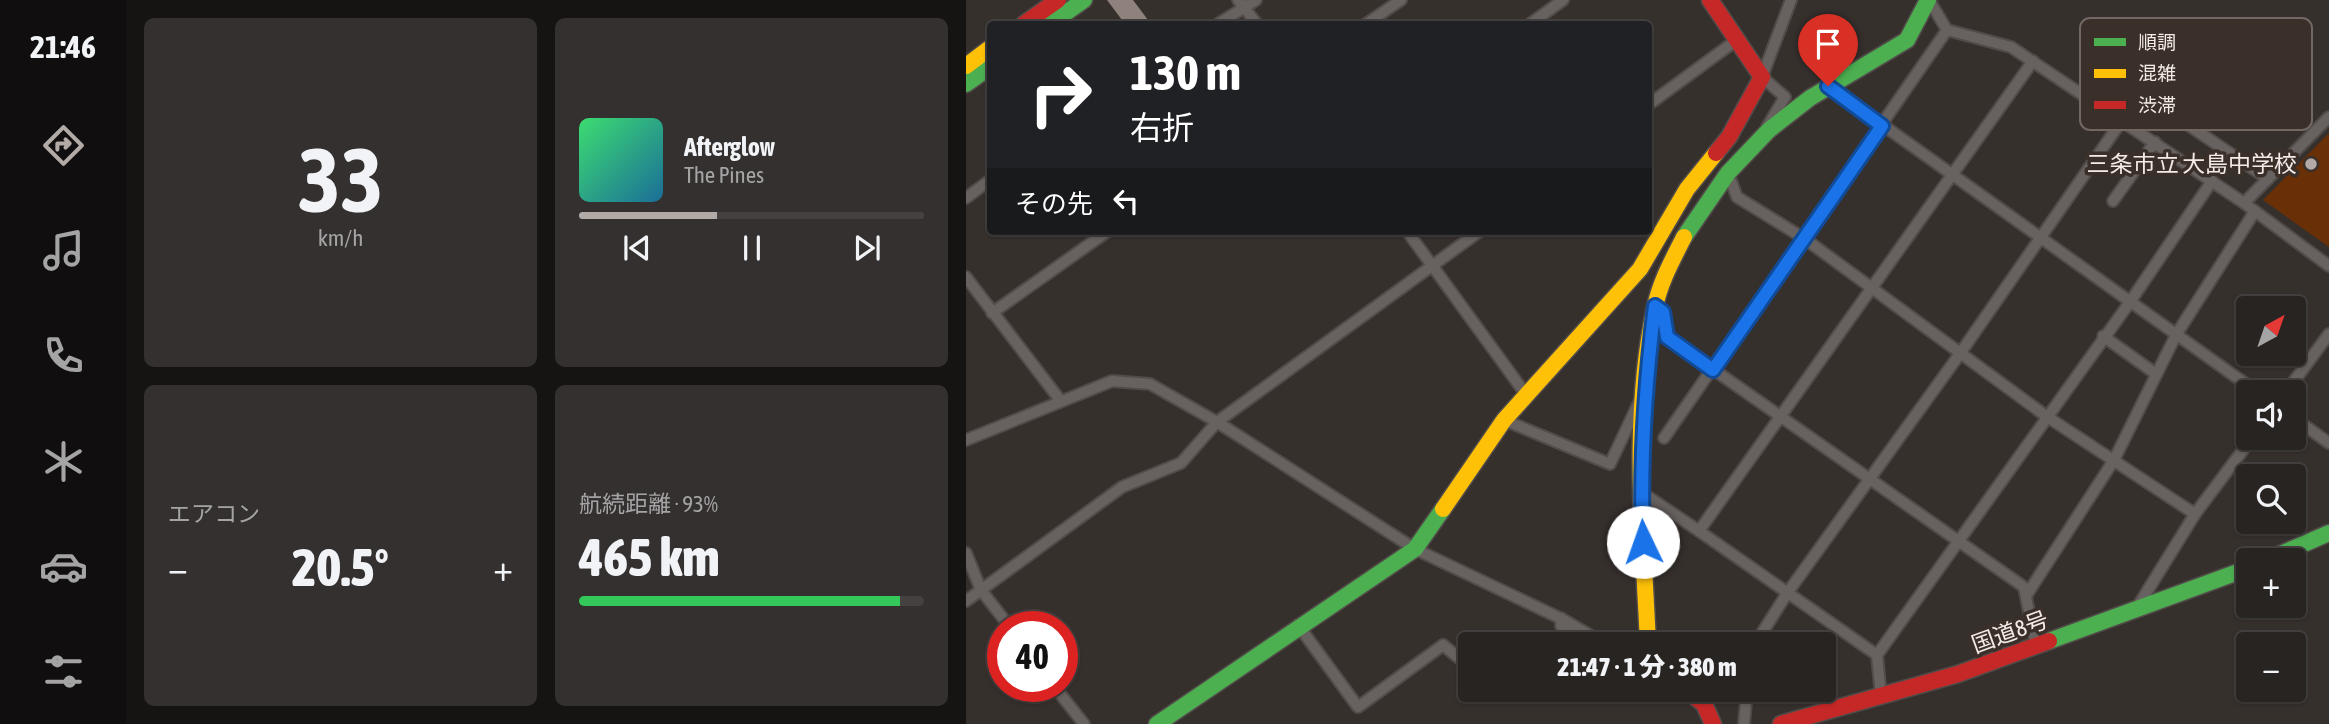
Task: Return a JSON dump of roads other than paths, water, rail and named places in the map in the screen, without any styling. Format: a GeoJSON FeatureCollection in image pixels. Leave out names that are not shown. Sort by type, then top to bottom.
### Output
{"type":"FeatureCollection","features":[{"type":"Feature","properties":{"kind":"main road"},"geometry":{"type":"LineString","coordinates":[[1028,21],[1058,0]]}},
{"type":"Feature","properties":{"kind":"main road"},"geometry":{"type":"LineString","coordinates":[[1054,21],[1084,0]]}},
{"type":"Feature","properties":{"kind":"main road"},"geometry":{"type":"LineString","coordinates":[[1157,724],[1298,625],[1415,549],[1504,420],[1640,269],[1687,189],[1729,137],[1762,77],[1710,0]]}},
{"type":"Feature","properties":{"kind":"main road"},"geometry":{"type":"LineString","coordinates":[[1647,632],[1641,492],[1644,393],[1655,306],[1686,232],[1728,173],[1761,139],[1828,86],[1907,40],[1929,0]]}},
{"type":"Feature","properties":{"kind":"main road"},"geometry":{"type":"LineString","coordinates":[[966,66],[987,50]]}},
{"type":"Feature","properties":{"kind":"main road"},"geometry":{"type":"LineString","coordinates":[[966,84],[987,69]]}},
{"type":"Feature","properties":{"kind":"main road"},"geometry":{"type":"LineString","coordinates":[[2295,548],[2329,533]]}},
{"type":"Feature","properties":{"kind":"main road","name":"国道8号"},"geometry":{"type":"LineString","coordinates":[[1781,724],[1958,674],[2236,573]]}},
{"type":"Feature","properties":{"kind":"main road"},"geometry":{"type":"LineString","coordinates":[[1702,702],[1713,724]]}},
{"type":"Feature","properties":{"kind":"street"},"geometry":{"type":"LineString","coordinates":[[1221,21],[1241,4],[1256,0]]}},
{"type":"Feature","properties":{"kind":"street"},"geometry":{"type":"LineString","coordinates":[[1370,21],[1401,0]]}},
{"type":"Feature","properties":{"kind":"street"},"geometry":{"type":"LineString","coordinates":[[1534,21],[1563,0]]}},
{"type":"Feature","properties":{"kind":"street"},"geometry":{"type":"LineString","coordinates":[[1761,139],[1785,97],[1762,77],[1791,0]]}},
{"type":"Feature","properties":{"kind":"street"},"geometry":{"type":"LineString","coordinates":[[1929,0],[1947,30],[2011,47],[2080,92]]}},
{"type":"Feature","properties":{"kind":"street"},"geometry":{"type":"LineString","coordinates":[[1241,4],[1255,21]]}},
{"type":"Feature","properties":{"kind":"street"},"geometry":{"type":"LineString","coordinates":[[1664,438],[1805,239],[1947,30]]}},
{"type":"Feature","properties":{"kind":"street"},"geometry":{"type":"LineString","coordinates":[[1652,102],[1738,39]]}},
{"type":"Feature","properties":{"kind":"street"},"geometry":{"type":"LineString","coordinates":[[1699,531],[2033,61]]}},
{"type":"Feature","properties":{"kind":"street"},"geometry":{"type":"LineString","coordinates":[[1828,86],[2240,380]]}},
{"type":"Feature","properties":{"kind":"street"},"geometry":{"type":"LineString","coordinates":[[2244,203],[2329,117]]}},
{"type":"Feature","properties":{"kind":"street"},"geometry":{"type":"LineString","coordinates":[[1763,632],[2115,130]]}},
{"type":"Feature","properties":{"kind":"street"},"geometry":{"type":"LineString","coordinates":[[2137,130],[2244,203],[2329,266]]}},
{"type":"Feature","properties":{"kind":"street"},"geometry":{"type":"LineString","coordinates":[[2196,130],[2268,178]]}},
{"type":"Feature","properties":{"kind":"street"},"geometry":{"type":"LineString","coordinates":[[2113,201],[2155,142]]}},
{"type":"Feature","properties":{"kind":"street"},"geometry":{"type":"LineString","coordinates":[[1728,173],[1737,197],[1805,239],[1959,355],[2046,416],[2195,514]]}},
{"type":"Feature","properties":{"kind":"street"},"geometry":{"type":"LineString","coordinates":[[1881,696],[1877,655],[2103,336],[2130,302],[2212,181]]}},
{"type":"Feature","properties":{"kind":"street"},"geometry":{"type":"LineString","coordinates":[[966,198],[987,182]]}},
{"type":"Feature","properties":{"kind":"street"},"geometry":{"type":"LineString","coordinates":[[2026,596],[2114,460],[2176,335],[2255,211]]}},
{"type":"Feature","properties":{"kind":"street"},"geometry":{"type":"LineString","coordinates":[[992,313],[1102,235]]}},
{"type":"Feature","properties":{"kind":"street"},"geometry":{"type":"LineString","coordinates":[[1410,235],[1527,396]]}},
{"type":"Feature","properties":{"kind":"street"},"geometry":{"type":"LineString","coordinates":[[966,601],[1122,487],[1181,463],[1217,422],[1475,235]]}},
{"type":"Feature","properties":{"kind":"street"},"geometry":{"type":"LineString","coordinates":[[966,277],[1060,400]]}},
{"type":"Feature","properties":{"kind":"street"},"geometry":{"type":"LineString","coordinates":[[1655,306],[1663,312],[1667,337],[2024,587],[2036,647]]}},
{"type":"Feature","properties":{"kind":"street"},"geometry":{"type":"LineString","coordinates":[[2295,380],[2329,334]]}},
{"type":"Feature","properties":{"kind":"street"},"geometry":{"type":"LineString","coordinates":[[2103,336],[2157,374]]}},
{"type":"Feature","properties":{"kind":"street"},"geometry":{"type":"LineString","coordinates":[[966,440],[1112,381],[1150,384],[1217,422],[1415,549],[1584,632]]}},
{"type":"Feature","properties":{"kind":"street"},"geometry":{"type":"LineString","coordinates":[[1504,420],[1610,464],[1644,393]]}},
{"type":"Feature","properties":{"kind":"street"},"geometry":{"type":"LineString","coordinates":[[2306,427],[2329,443]]}},
{"type":"Feature","properties":{"kind":"street"},"geometry":{"type":"LineString","coordinates":[[2135,610],[2195,514],[2243,450]]}},
{"type":"Feature","properties":{"kind":"street"},"geometry":{"type":"LineString","coordinates":[[1641,492],[1877,655]]}},
{"type":"Feature","properties":{"kind":"street"},"geometry":{"type":"LineString","coordinates":[[966,553],[981,590],[997,611]]}},
{"type":"Feature","properties":{"kind":"street"},"geometry":{"type":"LineString","coordinates":[[1560,618],[1561,626],[1569,632]]}},
{"type":"Feature","properties":{"kind":"street"},"geometry":{"type":"LineString","coordinates":[[1298,625],[1358,707],[1443,645],[1458,657]]}},
{"type":"Feature","properties":{"kind":"street"},"geometry":{"type":"LineString","coordinates":[[1067,702],[1084,724]]}},
{"type":"Feature","properties":{"kind":"street"},"geometry":{"type":"LineString","coordinates":[[1744,724],[1746,702]]}},
{"type":"Feature","properties":{"kind":"place","name":"三条市立 大島中学校"},"geometry":{"type":"Point","coordinates":[2311,164]}}]}
